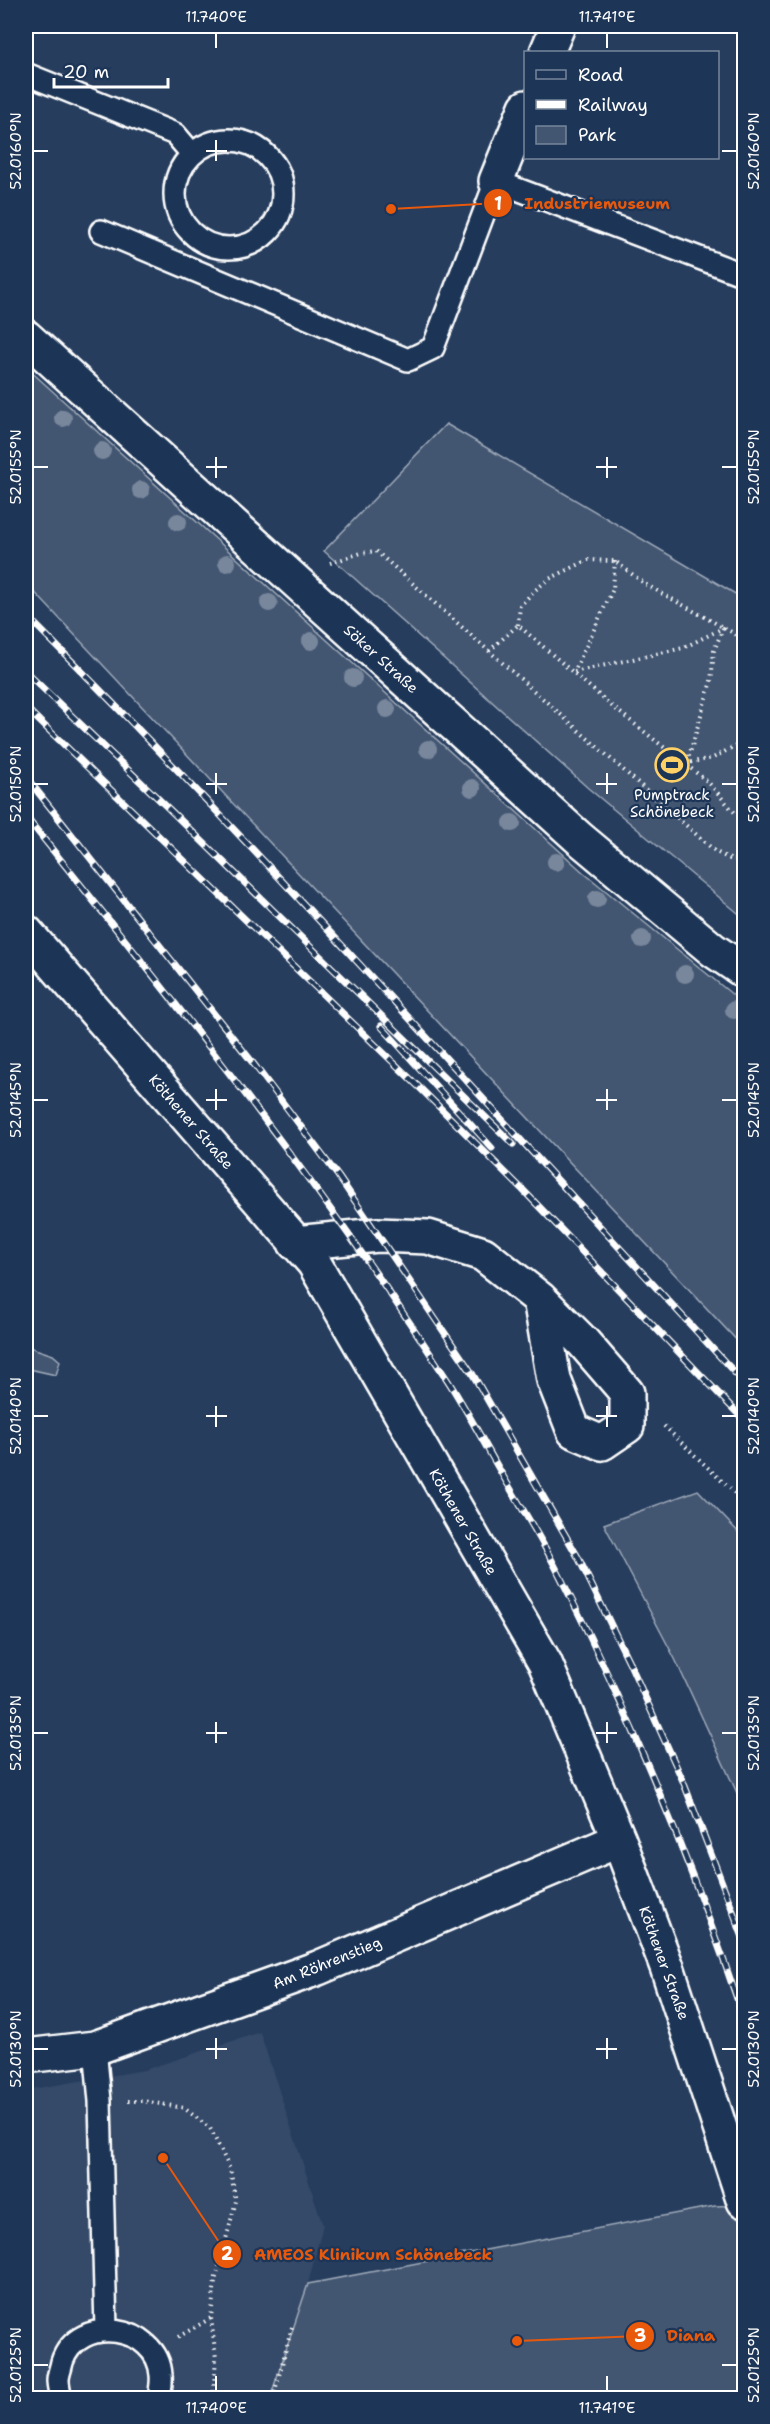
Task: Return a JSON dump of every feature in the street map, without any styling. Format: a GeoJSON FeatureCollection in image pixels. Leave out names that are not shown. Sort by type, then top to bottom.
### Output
{"type":"FeatureCollection","features":[{"type":"Feature","properties":{"kind":"street"},"geometry":{"type":"LineString","coordinates":[[547,51],[558,26]]}},
{"type":"Feature","properties":{"kind":"street"},"geometry":{"type":"LineString","coordinates":[[496,181],[524,110]]}},
{"type":"Feature","properties":{"kind":"street","name":"Söker Straße"},"geometry":{"type":"LineString","coordinates":[[26,337],[579,838],[713,950],[744,971]]}},
{"type":"Feature","properties":{"kind":"street","name":"Köthener Straße"},"geometry":{"type":"LineString","coordinates":[[26,932],[314,1263],[545,1663],[619,1840],[667,1967],[744,2201]]}},
{"type":"Feature","properties":{"kind":"street"},"geometry":{"type":"LineString","coordinates":[[295,1243],[378,1235],[428,1237],[483,1254],[540,1299],[583,1342],[627,1394],[627,1426],[602,1443],[574,1431],[554,1380],[540,1299]]}},
{"type":"Feature","properties":{"kind":"street","name":"Am Röhrenstieg"},"geometry":{"type":"LineString","coordinates":[[26,2056],[95,2048],[318,1968],[619,1840]]}},
{"type":"Feature","properties":{"kind":"lane"},"geometry":{"type":"LineString","coordinates":[[26,74],[175,134],[192,154]]}},
{"type":"Feature","properties":{"kind":"lane"},"geometry":{"type":"LineString","coordinates":[[224,140],[241,141],[257,148],[270,159],[279,174],[283,191],[281,208],[274,224],[262,236],[247,245],[231,248],[215,246],[200,239],[187,229],[178,215],[175,198],[176,182],[182,167],[192,154],[207,144],[224,140]]}},
{"type":"Feature","properties":{"kind":"lane"},"geometry":{"type":"LineString","coordinates":[[101,231],[408,360],[433,348],[496,181],[744,275]]}},
{"type":"Feature","properties":{"kind":"lane"},"geometry":{"type":"LineString","coordinates":[[95,2048],[100,2101],[106,2329]]}},
{"type":"Feature","properties":{"kind":"lane"},"geometry":{"type":"LineString","coordinates":[[61,2398],[57,2378],[65,2355],[82,2337],[106,2329],[132,2334],[152,2351],[161,2373],[159,2398]]}},
{"type":"Feature","properties":{"kind":"path"},"geometry":{"type":"LineString","coordinates":[[289,575],[361,553],[376,551],[716,852],[730,859],[744,860]]}},
{"type":"Feature","properties":{"kind":"path"},"geometry":{"type":"LineString","coordinates":[[489,651],[518,625],[520,606],[534,591],[549,579],[588,560],[615,561],[645,584],[744,639]]}},
{"type":"Feature","properties":{"kind":"path"},"geometry":{"type":"LineString","coordinates":[[574,672],[613,589],[615,561]]}},
{"type":"Feature","properties":{"kind":"path"},"geometry":{"type":"LineString","coordinates":[[518,625],[613,707],[687,763],[708,782],[736,814],[744,819]]}},
{"type":"Feature","properties":{"kind":"path"},"geometry":{"type":"LineString","coordinates":[[574,672],[683,648],[723,628]]}},
{"type":"Feature","properties":{"kind":"path"},"geometry":{"type":"LineString","coordinates":[[687,763],[711,681],[714,651],[723,628]]}},
{"type":"Feature","properties":{"kind":"path"},"geometry":{"type":"LineString","coordinates":[[687,763],[712,758],[744,741]]}},
{"type":"Feature","properties":{"kind":"path"},"geometry":{"type":"LineString","coordinates":[[627,1394],[744,1502]]}},
{"type":"Feature","properties":{"kind":"path"},"geometry":{"type":"LineString","coordinates":[[100,2101],[143,2101],[184,2108],[210,2128],[230,2169],[236,2201],[215,2281],[211,2318],[216,2358],[213,2398]]}},
{"type":"Feature","properties":{"kind":"path"},"geometry":{"type":"LineString","coordinates":[[152,2351],[211,2318]]}},
{"type":"Feature","properties":{"kind":"path"},"geometry":{"type":"LineString","coordinates":[[273,2398],[292,2327]]}},
{"type":"Feature","properties":{"kind":"shaded area"},"geometry":{"type":"Polygon","coordinates":[[[260,2032],[323,2225],[308,2284],[270,2398],[26,2398],[26,2090],[144,2070],[260,2032]]]}},
{"type":"Feature","properties":{"kind":"green space"},"geometry":{"type":"Polygon","coordinates":[[[26,367],[584,873],[744,1004],[744,1348],[26,583],[26,367]]]}},
{"type":"Feature","properties":{"kind":"green space"},"geometry":{"type":"Polygon","coordinates":[[[446,424],[744,599],[744,918],[588,788],[324,551],[446,424]]]}},
{"type":"Feature","properties":{"kind":"green space"},"geometry":{"type":"Polygon","coordinates":[[[26,1346],[53,1355],[60,1361],[56,1375],[29,1369],[26,1380],[26,1346]]]}},
{"type":"Feature","properties":{"kind":"green space"},"geometry":{"type":"Polygon","coordinates":[[[698,1490],[744,1538],[744,1808],[675,1659],[604,1524],[698,1490]]]}},
{"type":"Feature","properties":{"kind":"green space"},"geometry":{"type":"Polygon","coordinates":[[[744,2205],[744,2398],[270,2398],[308,2284],[715,2206],[744,2205]]]}},
{"type":"Feature","properties":{"kind":"railway"},"geometry":{"type":"LineString","coordinates":[[26,615],[296,896],[736,1374]]}},
{"type":"Feature","properties":{"kind":"railway"},"geometry":{"type":"LineString","coordinates":[[26,672],[513,1144]]}},
{"type":"Feature","properties":{"kind":"railway"},"geometry":{"type":"LineString","coordinates":[[26,708],[523,1190],[744,1420]]}},
{"type":"Feature","properties":{"kind":"railway"},"geometry":{"type":"LineString","coordinates":[[26,777],[253,1063],[338,1176],[472,1373],[578,1557],[630,1664],[683,1781],[744,1940]]}},
{"type":"Feature","properties":{"kind":"railway"},"geometry":{"type":"LineString","coordinates":[[26,817],[137,955],[299,1165],[351,1237],[457,1395],[550,1556],[609,1678],[681,1847],[744,2019]]}},
{"type":"Feature","properties":{"kind":"railway"},"geometry":{"type":"LineString","coordinates":[[381,1026],[492,1148]]}},
{"type":"Feature","properties":{"kind":"place","name":"Industriemuseum"},"geometry":{"type":"Point","coordinates":[391,209]}},
{"type":"Feature","properties":{"kind":"place","name":"Pumptrack Schönebeck"},"geometry":{"type":"Point","coordinates":[672,765]}},
{"type":"Feature","properties":{"kind":"place","name":"AMEOS Klinikum Schönebeck"},"geometry":{"type":"Point","coordinates":[163,2158]}},
{"type":"Feature","properties":{"kind":"place","name":"Diana"},"geometry":{"type":"Point","coordinates":[517,2341]}}]}
